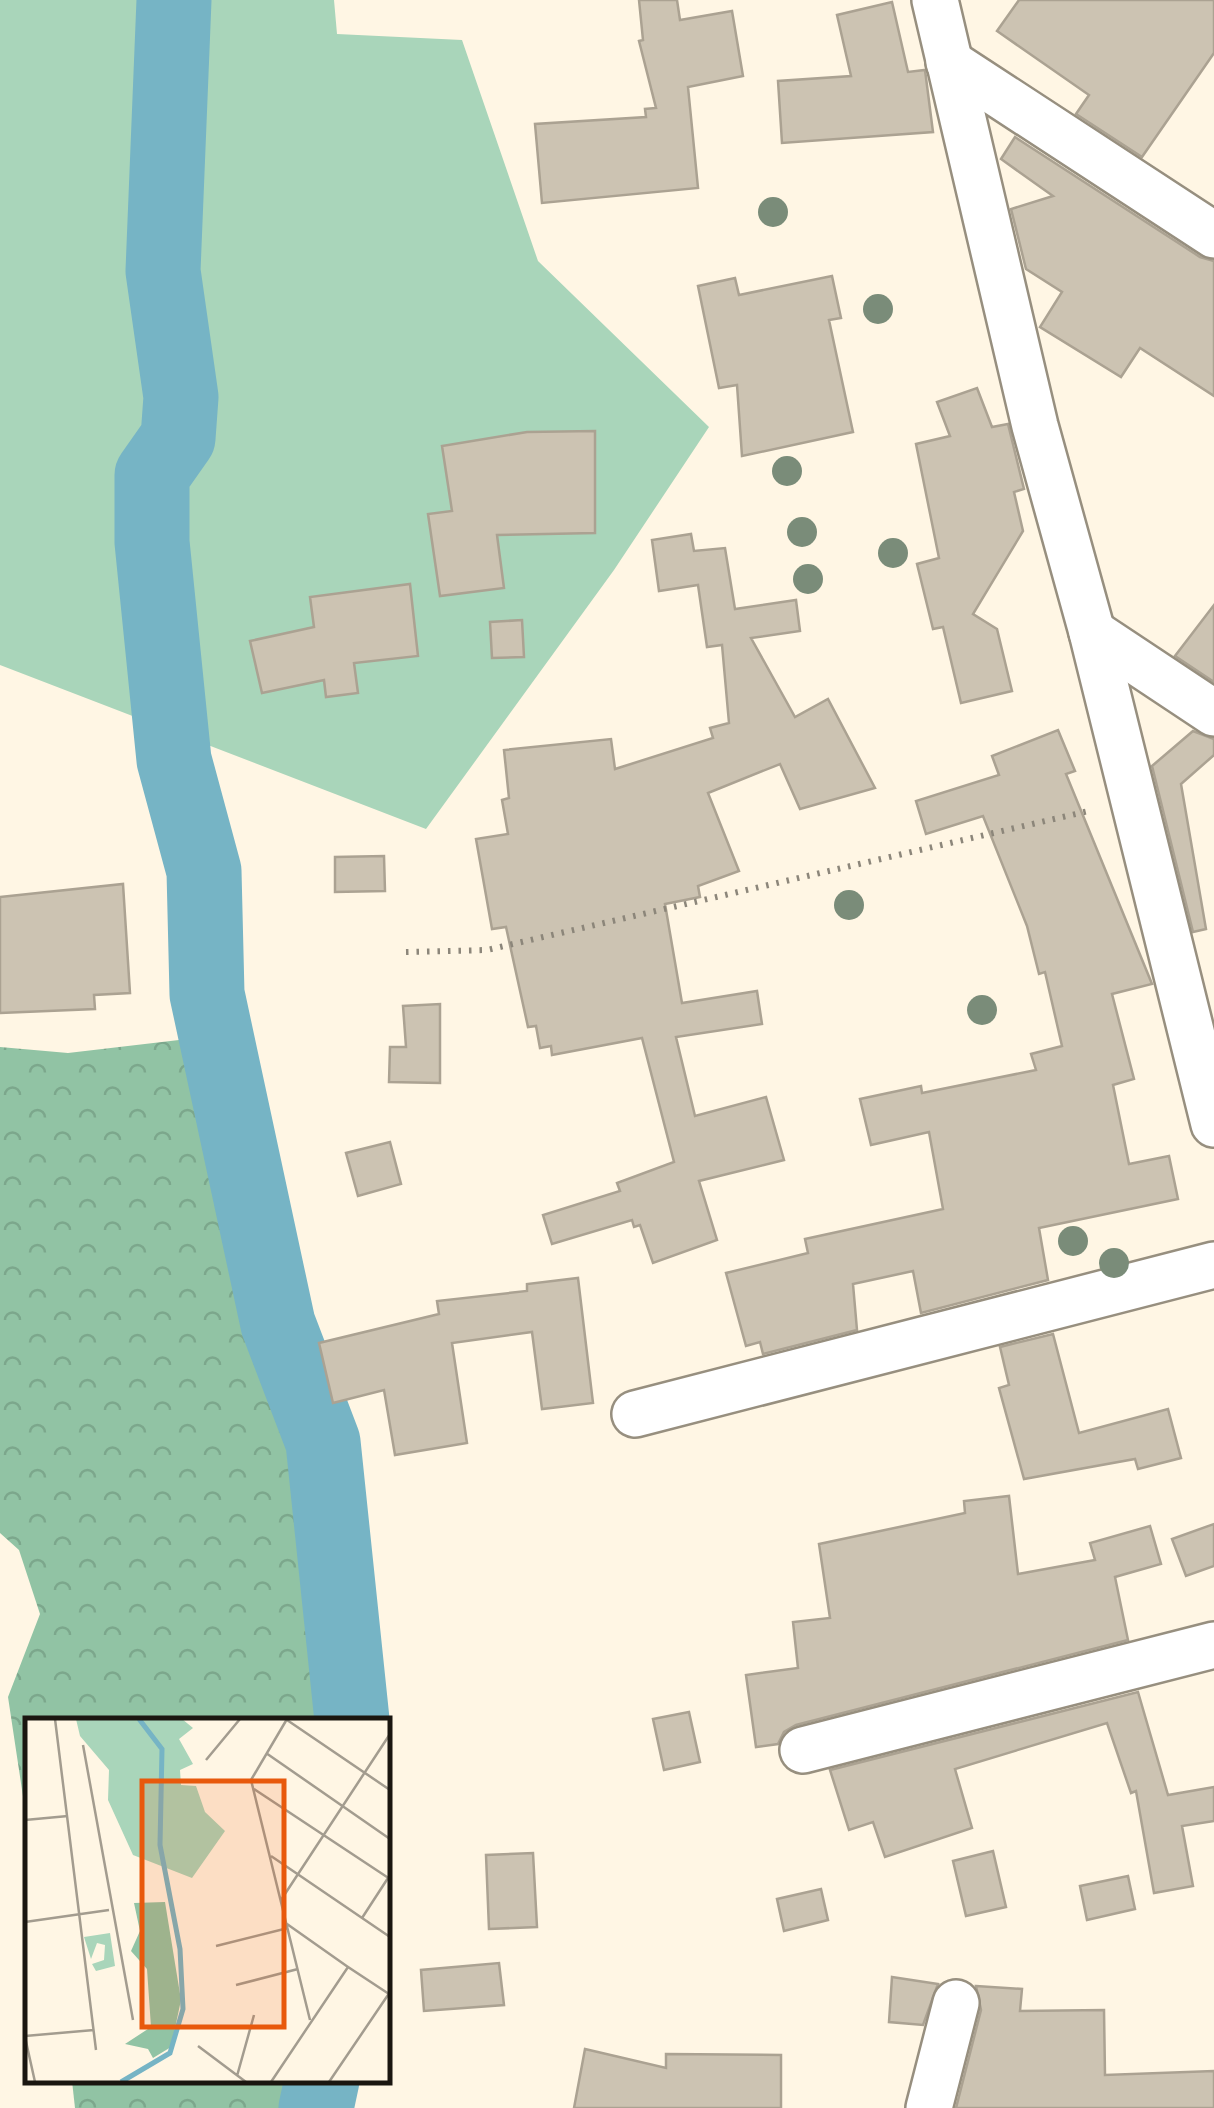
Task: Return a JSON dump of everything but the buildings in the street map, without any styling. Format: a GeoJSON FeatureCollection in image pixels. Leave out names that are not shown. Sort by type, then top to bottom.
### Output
{"type":"FeatureCollection","features":[{"type":"Feature","properties":{"kind":"street"},"geometry":{"type":"LineString","coordinates":[[935,0],[1035,426],[1092,632],[1214,1124]]}},
{"type":"Feature","properties":{"kind":"street"},"geometry":{"type":"LineString","coordinates":[[949,62],[1214,235]]}},
{"type":"Feature","properties":{"kind":"street"},"geometry":{"type":"LineString","coordinates":[[1092,632],[1214,713]]}},
{"type":"Feature","properties":{"kind":"street"},"geometry":{"type":"LineString","coordinates":[[1190,1022],[1214,981]]}},
{"type":"Feature","properties":{"kind":"street"},"geometry":{"type":"LineString","coordinates":[[635,1414],[1214,1265]]}},
{"type":"Feature","properties":{"kind":"street"},"geometry":{"type":"LineString","coordinates":[[803,1750],[1214,1645]]}},
{"type":"Feature","properties":{"kind":"street"},"geometry":{"type":"LineString","coordinates":[[929,2108],[956,2003]]}},
{"type":"Feature","properties":{"kind":"path"},"geometry":{"type":"LineString","coordinates":[[406,952],[487,950],[1133,800]]}},
{"type":"Feature","properties":{"kind":"green space"},"geometry":{"type":"Polygon","coordinates":[[[0,0],[334,0],[337,34],[462,40],[538,261],[709,427],[614,570],[426,829],[0,665],[0,0]]]}},
{"type":"Feature","properties":{"kind":"green space"},"geometry":{"type":"Polygon","coordinates":[[[196,1038],[319,1561],[327,1718],[25,1718],[25,1810],[8,1697],[40,1614],[19,1550],[0,1533],[0,1047],[68,1053],[196,1038]]]}},
{"type":"Feature","properties":{"kind":"green space"},"geometry":{"type":"Polygon","coordinates":[[[72,2083],[296,2083],[291,2108],[75,2108],[72,2083]]]}},
{"type":"Feature","properties":{"kind":"waterway"},"geometry":{"type":"LineString","coordinates":[[174,0],[163,271],[181,397],[178,438],[152,475],[152,542],[174,760],[204,871],[207,994],[278,1324],[323,1442],[352,1718]]}},
{"type":"Feature","properties":{"kind":"waterway"},"geometry":{"type":"LineString","coordinates":[[316,2108],[321,2083]]}}]}
